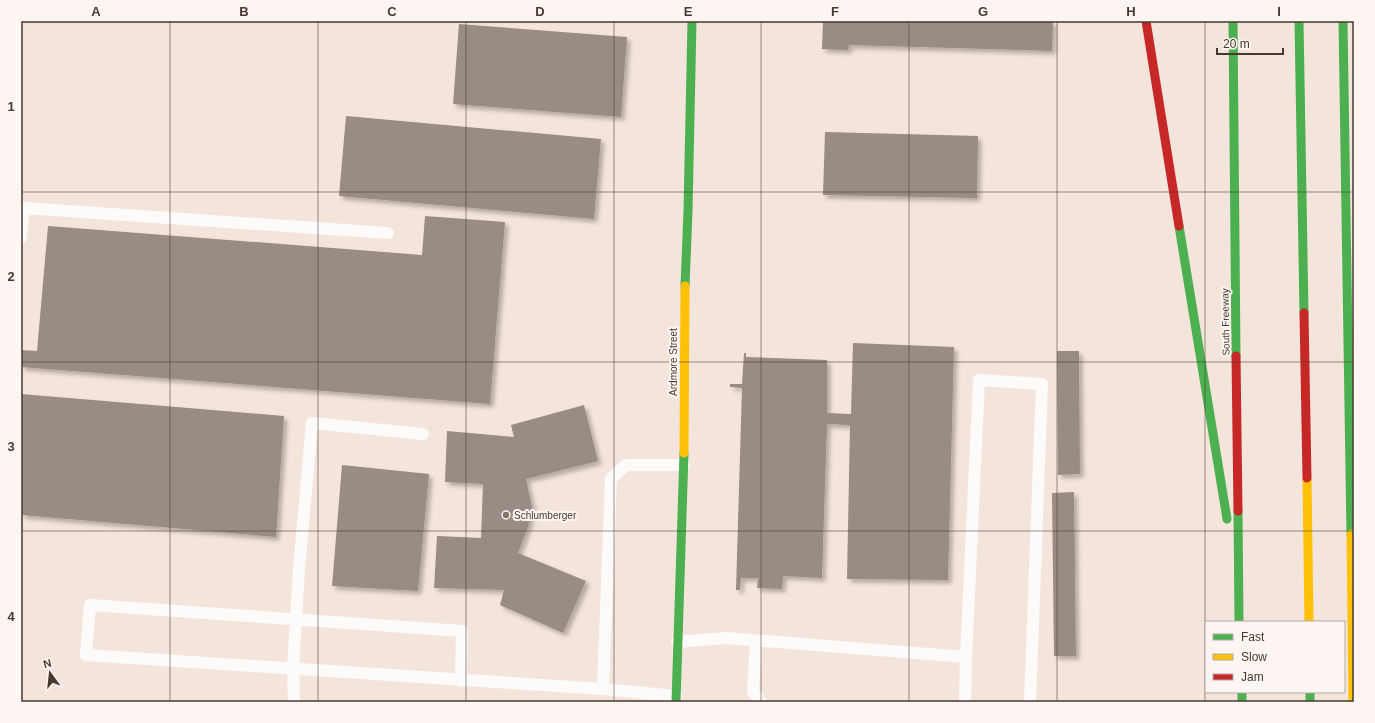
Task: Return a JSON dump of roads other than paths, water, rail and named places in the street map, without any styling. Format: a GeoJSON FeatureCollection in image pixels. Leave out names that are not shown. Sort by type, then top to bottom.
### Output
{"type":"FeatureCollection","features":[{"type":"Feature","properties":{"kind":"main road","name":"Ardmore Street"},"geometry":{"type":"LineString","coordinates":[[676,699],[684,465],[684,311],[692,21]]}},
{"type":"Feature","properties":{"kind":"main road"},"geometry":{"type":"LineString","coordinates":[[1146,21],[1238,590]]}},
{"type":"Feature","properties":{"kind":"main road","name":"South Freeway"},"geometry":{"type":"LineString","coordinates":[[1233,21],[1239,621]]}},
{"type":"Feature","properties":{"kind":"main road"},"geometry":{"type":"LineString","coordinates":[[1294,21],[1299,83]]}},
{"type":"Feature","properties":{"kind":"main road"},"geometry":{"type":"LineString","coordinates":[[1299,21],[1309,621]]}},
{"type":"Feature","properties":{"kind":"main road"},"geometry":{"type":"LineString","coordinates":[[1345,21],[1344,84],[1353,702]]}},
{"type":"Feature","properties":{"kind":"lane"},"geometry":{"type":"LineString","coordinates":[[21,237],[24,208],[388,233]]}},
{"type":"Feature","properties":{"kind":"lane"},"geometry":{"type":"LineString","coordinates":[[965,702],[979,380],[1042,384],[1030,702]]}},
{"type":"Feature","properties":{"kind":"lane"},"geometry":{"type":"LineString","coordinates":[[294,702],[293,669],[299,569],[312,423],[423,434]]}},
{"type":"Feature","properties":{"kind":"lane"},"geometry":{"type":"LineString","coordinates":[[603,689],[611,479],[626,465],[684,465]]}},
{"type":"Feature","properties":{"kind":"lane"},"geometry":{"type":"LineString","coordinates":[[461,681],[462,631],[90,605],[86,655],[461,681],[603,689],[676,699]]}},
{"type":"Feature","properties":{"kind":"lane"},"geometry":{"type":"LineString","coordinates":[[677,642],[726,638],[966,657]]}},
{"type":"Feature","properties":{"kind":"lane"},"geometry":{"type":"LineString","coordinates":[[756,641],[753,692],[761,702]]}},
{"type":"Feature","properties":{"kind":"place","name":"Schlumberger"},"geometry":{"type":"Point","coordinates":[506,515]}}]}
